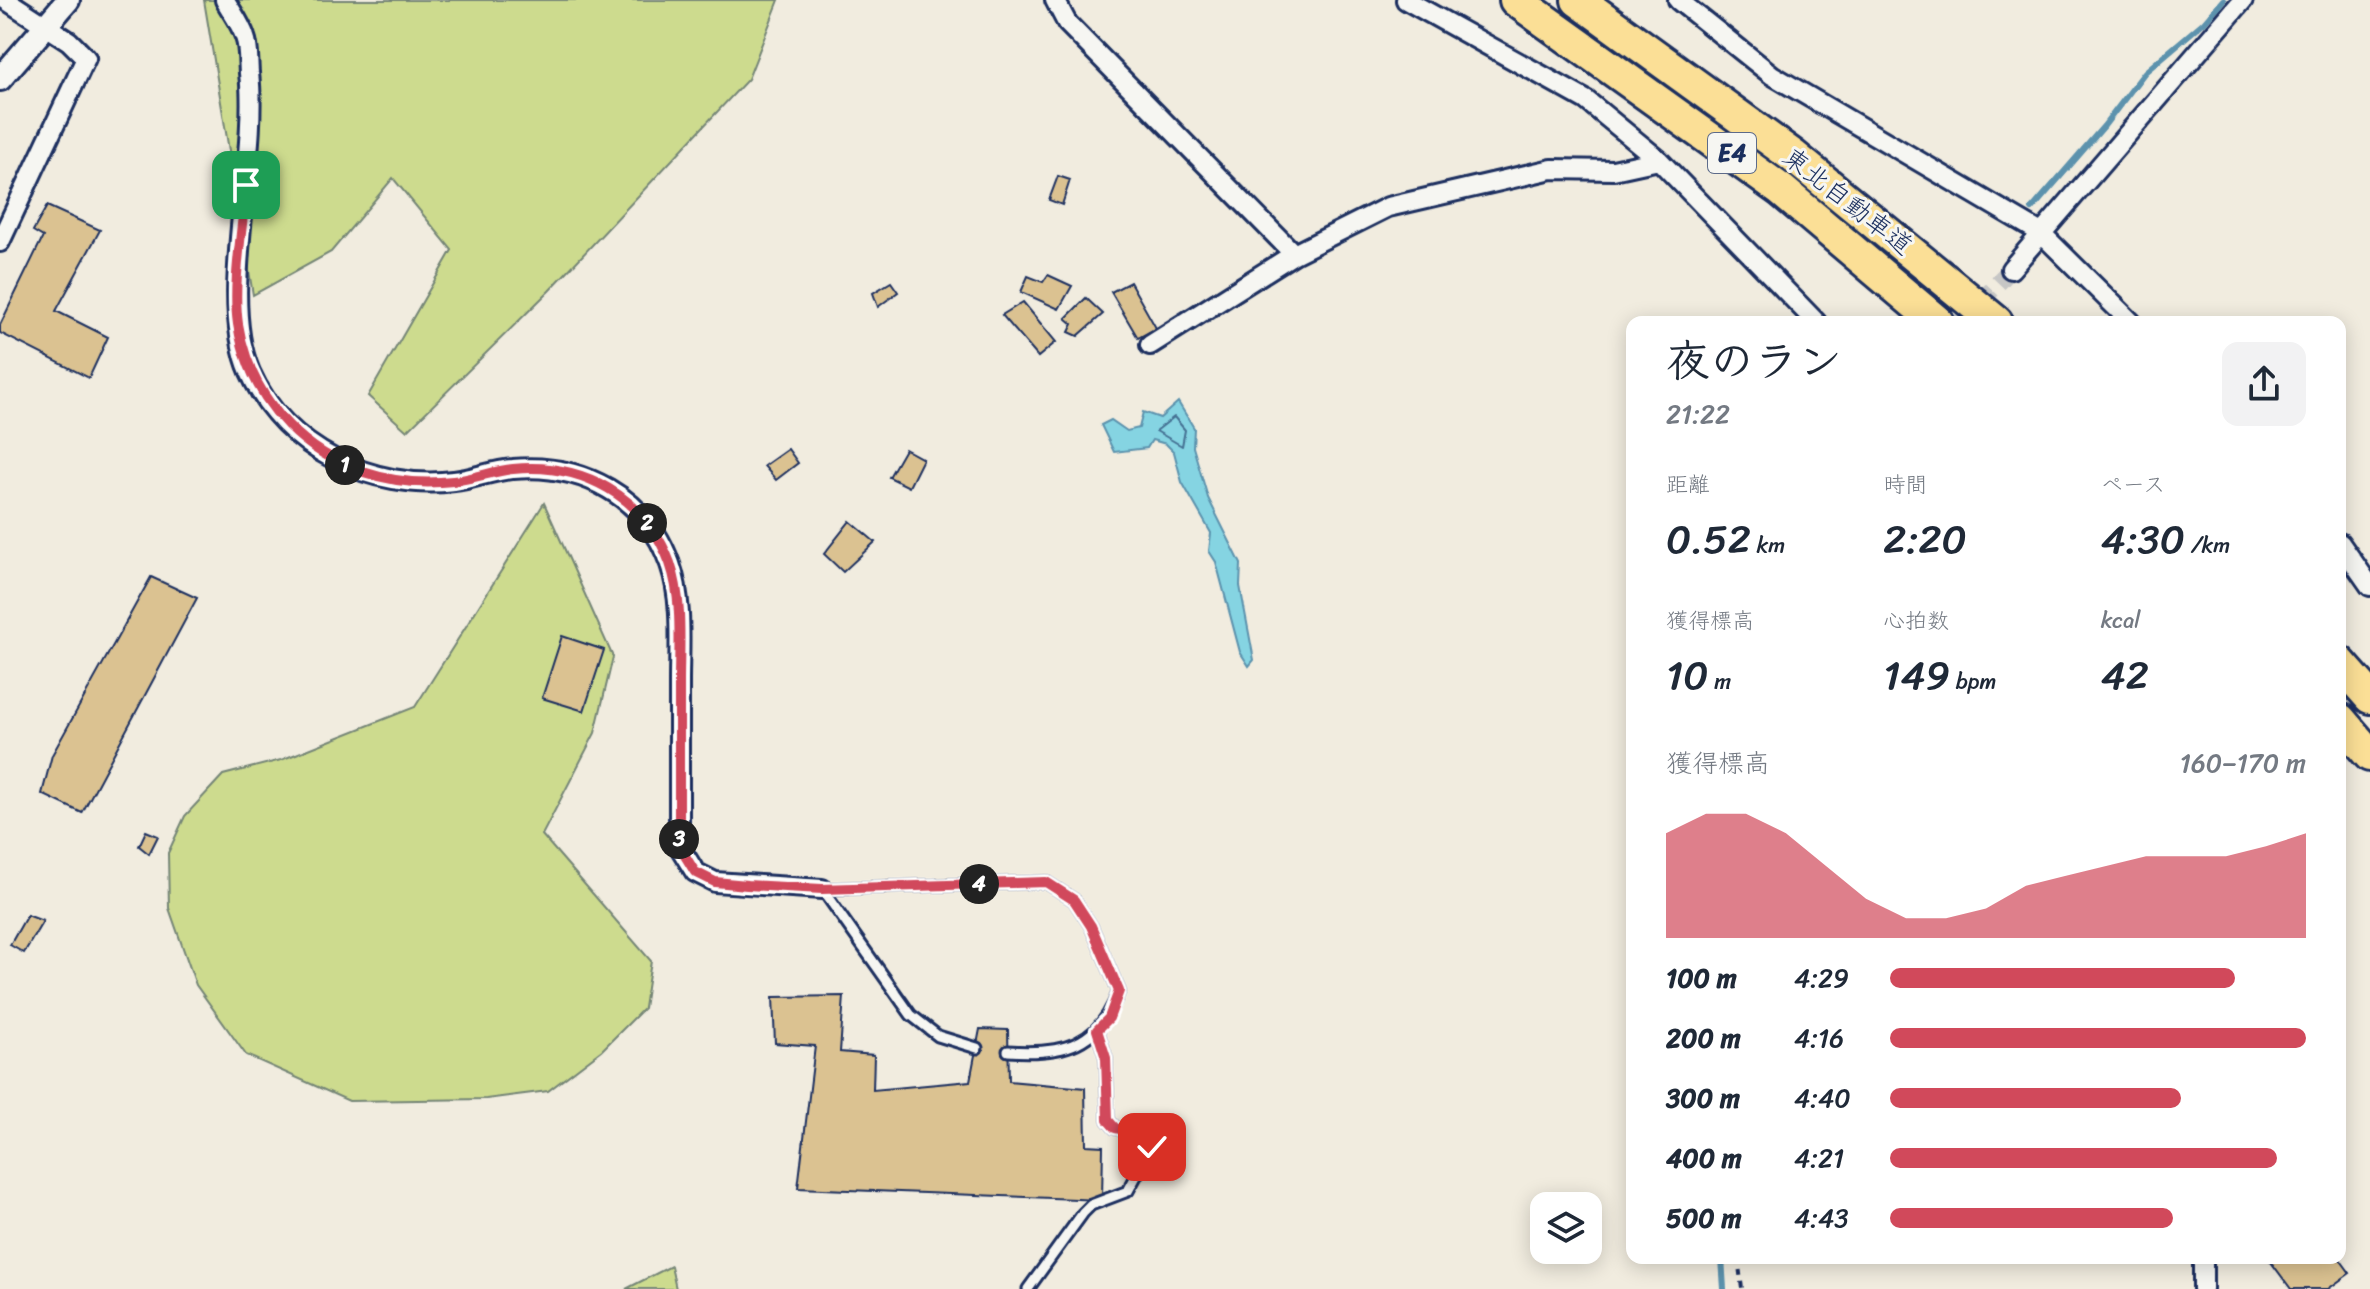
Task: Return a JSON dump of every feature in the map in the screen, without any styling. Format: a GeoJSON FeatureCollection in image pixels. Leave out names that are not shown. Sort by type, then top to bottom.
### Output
{"type":"FeatureCollection","features":[{"type":"Feature","properties":{"kind":"highway","name":"東北自動車道"},"geometry":{"type":"LineString","coordinates":[[1516,0],[1703,131],[1781,190],[1930,316]]}},
{"type":"Feature","properties":{"kind":"highway","name":"東北自動車道"},"geometry":{"type":"LineString","coordinates":[[1578,0],[1793,156],[1989,316]]}},
{"type":"Feature","properties":{"kind":"highway"},"geometry":{"type":"LineString","coordinates":[[1703,131],[1751,192],[1902,316]]}},
{"type":"Feature","properties":{"kind":"highway"},"geometry":{"type":"LineString","coordinates":[[2346,670],[2370,697]]}},
{"type":"Feature","properties":{"kind":"highway"},"geometry":{"type":"LineString","coordinates":[[2346,727],[2370,755]]}},
{"type":"Feature","properties":{"kind":"street"},"geometry":{"type":"LineString","coordinates":[[0,242],[86,58],[47,26],[6,0]]}},
{"type":"Feature","properties":{"kind":"street"},"geometry":{"type":"LineString","coordinates":[[0,79],[68,0]]}},
{"type":"Feature","properties":{"kind":"street"},"geometry":{"type":"LineString","coordinates":[[225,0],[245,37],[252,96],[238,322],[250,372],[275,412],[302,439],[327,457],[365,474],[406,481],[454,481],[511,469],[556,467],[594,479],[623,497],[652,528],[670,564],[679,615],[679,846],[695,872],[715,882],[822,889]]}},
{"type":"Feature","properties":{"kind":"street"},"geometry":{"type":"LineString","coordinates":[[1055,0],[1067,23],[1294,254]]}},
{"type":"Feature","properties":{"kind":"street"},"geometry":{"type":"LineString","coordinates":[[1406,0],[1586,100],[1659,160],[1810,316]]}},
{"type":"Feature","properties":{"kind":"street"},"geometry":{"type":"LineString","coordinates":[[1678,0],[1772,75],[2041,233],[2125,316]]}},
{"type":"Feature","properties":{"kind":"street"},"geometry":{"type":"LineString","coordinates":[[2011,269],[2243,0]]}},
{"type":"Feature","properties":{"kind":"street"},"geometry":{"type":"LineString","coordinates":[[1150,345],[1294,254],[1388,207],[1552,169],[1613,170],[1659,160]]}},
{"type":"Feature","properties":{"kind":"street"},"geometry":{"type":"LineString","coordinates":[[2346,552],[2370,586]]}},
{"type":"Feature","properties":{"kind":"street"},"geometry":{"type":"LineString","coordinates":[[2203,1264],[2203,1289]]}},
{"type":"Feature","properties":{"kind":"lane"},"geometry":{"type":"LineString","coordinates":[[822,889],[1046,882],[1074,900],[1091,926],[1119,991],[1109,1018],[1069,1049],[1008,1051]]}},
{"type":"Feature","properties":{"kind":"lane"},"geometry":{"type":"LineString","coordinates":[[822,889],[911,1015],[938,1036],[977,1048]]}},
{"type":"Feature","properties":{"kind":"lane"},"geometry":{"type":"LineString","coordinates":[[1028,1289],[1091,1205],[1128,1191],[1152,1147],[1148,1136],[1115,1128],[1108,1120],[1106,1058],[1097,1030]]}},
{"type":"Feature","properties":{"kind":"path"},"geometry":{"type":"LineString","coordinates":[[1739,1264],[1742,1289]]}},
{"type":"Feature","properties":{"kind":"green space"},"geometry":{"type":"Polygon","coordinates":[[[204,0],[779,0],[748,79],[549,291],[407,431],[368,396],[452,250],[393,178],[331,252],[253,295],[204,0]]]}},
{"type":"Feature","properties":{"kind":"green space"},"geometry":{"type":"Polygon","coordinates":[[[544,503],[613,657],[595,733],[542,835],[651,961],[644,1008],[602,1050],[548,1091],[486,1099],[349,1101],[246,1055],[196,985],[169,908],[168,853],[185,816],[223,775],[281,760],[415,707],[544,503]]]}},
{"type":"Feature","properties":{"kind":"green space"},"geometry":{"type":"Polygon","coordinates":[[[671,1266],[676,1289],[626,1289],[671,1266]]]}},
{"type":"Feature","properties":{"kind":"water"},"geometry":{"type":"Polygon","coordinates":[[[1178,402],[1194,428],[1193,447],[1208,498],[1241,564],[1240,586],[1254,660],[1249,666],[1240,652],[1216,562],[1209,551],[1211,533],[1182,482],[1174,452],[1166,444],[1152,440],[1147,448],[1114,452],[1101,425],[1111,420],[1127,431],[1139,428],[1143,412],[1160,418],[1178,402]]]}},
{"type":"Feature","properties":{"kind":"building"},"geometry":{"type":"Polygon","coordinates":[[[1058,176],[1070,180],[1062,205],[1049,200],[1058,176]]]}},
{"type":"Feature","properties":{"kind":"building"},"geometry":{"type":"Polygon","coordinates":[[[47,206],[100,230],[56,311],[108,337],[89,378],[0,333],[0,325],[43,237],[33,231],[47,206]]]}},
{"type":"Feature","properties":{"kind":"building"},"geometry":{"type":"Polygon","coordinates":[[[1048,275],[1072,286],[1059,309],[1021,292],[1028,276],[1043,282],[1048,275]]]}},
{"type":"Feature","properties":{"kind":"building"},"geometry":{"type":"Polygon","coordinates":[[[891,282],[898,292],[878,307],[873,293],[891,282]]]}},
{"type":"Feature","properties":{"kind":"building"},"geometry":{"type":"Polygon","coordinates":[[[1130,282],[1156,328],[1138,338],[1111,292],[1130,282]]]}},
{"type":"Feature","properties":{"kind":"building"},"geometry":{"type":"Polygon","coordinates":[[[1086,298],[1103,314],[1078,336],[1069,332],[1073,324],[1066,318],[1086,298]]]}},
{"type":"Feature","properties":{"kind":"building"},"geometry":{"type":"Polygon","coordinates":[[[1023,302],[1056,342],[1038,357],[1002,315],[1023,302]]]}},
{"type":"Feature","properties":{"kind":"building"},"geometry":{"type":"Polygon","coordinates":[[[788,449],[798,463],[776,480],[764,466],[788,449]]]}},
{"type":"Feature","properties":{"kind":"building"},"geometry":{"type":"Polygon","coordinates":[[[905,449],[923,459],[909,487],[889,477],[905,449]]]}},
{"type":"Feature","properties":{"kind":"building"},"geometry":{"type":"Polygon","coordinates":[[[850,521],[875,542],[843,572],[824,554],[850,521]]]}},
{"type":"Feature","properties":{"kind":"building"},"geometry":{"type":"Polygon","coordinates":[[[151,577],[197,598],[82,813],[42,794],[52,755],[151,577]]]}},
{"type":"Feature","properties":{"kind":"building"},"geometry":{"type":"Polygon","coordinates":[[[562,636],[604,650],[584,711],[542,698],[562,636]]]}},
{"type":"Feature","properties":{"kind":"building"},"geometry":{"type":"Polygon","coordinates":[[[146,831],[158,836],[149,854],[139,846],[146,831]]]}},
{"type":"Feature","properties":{"kind":"building"},"geometry":{"type":"Polygon","coordinates":[[[27,915],[43,921],[24,953],[10,945],[27,915]]]}},
{"type":"Feature","properties":{"kind":"building"},"geometry":{"type":"Polygon","coordinates":[[[844,996],[840,1052],[874,1055],[873,1090],[970,1081],[980,1029],[1008,1030],[1009,1081],[1085,1088],[1086,1145],[1103,1146],[1102,1200],[798,1188],[815,1046],[775,1043],[773,997],[844,996]]]}},
{"type":"Feature","properties":{"kind":"building"},"geometry":{"type":"Polygon","coordinates":[[[2272,1264],[2343,1264],[2350,1273],[2328,1289],[2291,1289],[2272,1264]]]}},
{"type":"Feature","properties":{"kind":"waterway"},"geometry":{"type":"LineString","coordinates":[[2032,209],[2104,126],[2145,72],[2204,22],[2223,0]]}},
{"type":"Feature","properties":{"kind":"waterway"},"geometry":{"type":"LineString","coordinates":[[1722,1264],[1724,1289]]}},
{"type":"Feature","properties":{"kind":"tunnel"},"geometry":{"type":"LineString","coordinates":[[1967,316],[2011,269]]}},
{"type":"Feature","properties":{"kind":"route"},"geometry":{"type":"LineString","coordinates":[[246,185],[238,322],[250,372],[275,412],[302,439],[327,457],[365,474],[406,481],[454,481],[511,469],[556,467],[594,479],[623,497],[652,528],[670,564],[679,615],[679,846],[695,872],[715,882],[822,889],[1046,882],[1074,900],[1091,926],[1119,991],[1109,1018],[1097,1030],[1106,1058],[1105,1112],[1108,1120],[1115,1128],[1148,1136],[1152,1147]]}}]}
